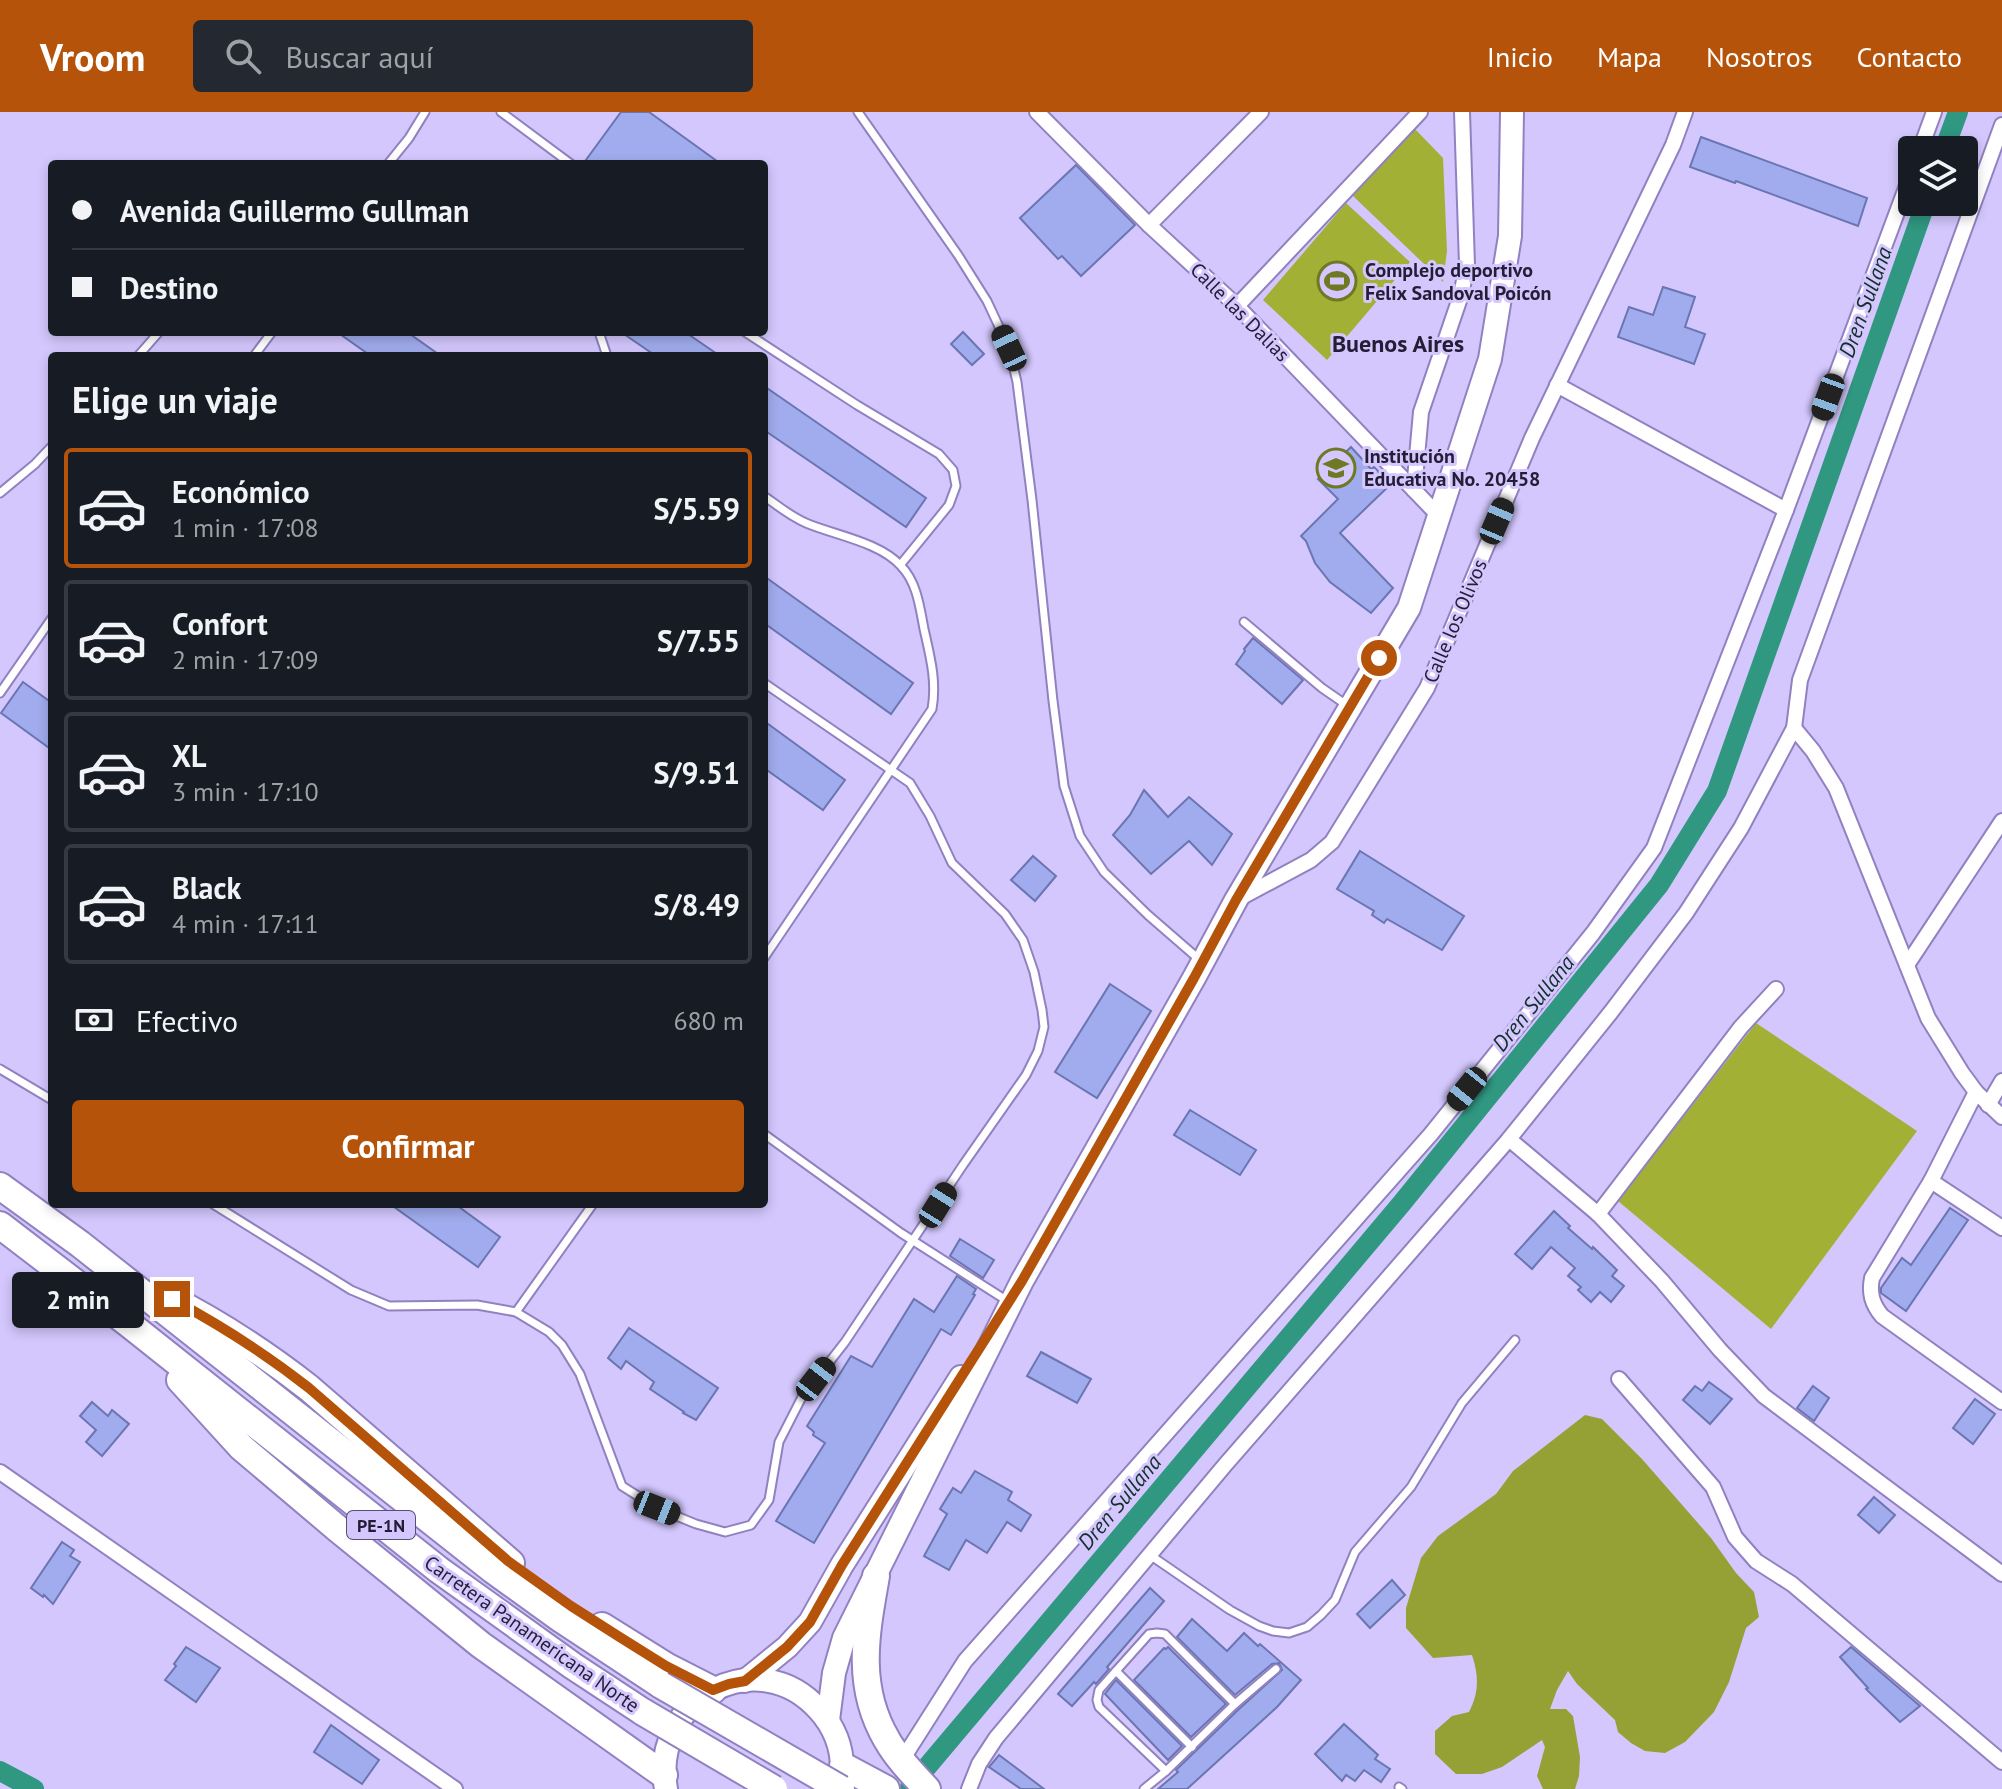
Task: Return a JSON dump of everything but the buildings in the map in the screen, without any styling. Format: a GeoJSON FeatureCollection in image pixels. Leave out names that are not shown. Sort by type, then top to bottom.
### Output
{"type":"FeatureCollection","features":[{"type":"Feature","properties":{"kind":"highway","name":"Carretera Panamericana Norte"},"geometry":{"type":"LineString","coordinates":[[0,1186],[117,1273],[493,1570],[561,1619],[661,1685],[841,1781],[885,1788]]}},
{"type":"Feature","properties":{"kind":"highway","name":"Carretera Panamericana Norte"},"geometry":{"type":"LineString","coordinates":[[0,1225],[439,1570],[562,1659],[643,1712],[774,1789]]}},
{"type":"Feature","properties":{"kind":"highway"},"geometry":{"type":"LineString","coordinates":[[117,1273],[190,1309],[278,1364],[508,1561],[618,1636],[713,1690]]}},
{"type":"Feature","properties":{"kind":"highway"},"geometry":{"type":"LineString","coordinates":[[129,1324],[241,1447],[481,1645],[665,1782]]}},
{"type":"Feature","properties":{"kind":"highway"},"geometry":{"type":"LineString","coordinates":[[876,1576],[865,1635],[866,1679],[873,1709],[887,1741],[916,1776]]}},
{"type":"Feature","properties":{"kind":"main road"},"geometry":{"type":"LineString","coordinates":[[745,1681],[787,1647],[810,1622],[842,1565],[1022,1281],[1236,900],[1409,608],[1490,359],[1510,236],[1512,112]]}},
{"type":"Feature","properties":{"kind":"main road"},"geometry":{"type":"LineString","coordinates":[[828,1720],[834,1673],[844,1638],[1022,1281]]}},
{"type":"Feature","properties":{"kind":"main road"},"geometry":{"type":"LineString","coordinates":[[665,1782],[665,1754],[681,1716],[713,1690],[745,1681],[769,1681],[792,1689],[812,1702],[828,1720],[841,1749],[841,1781]]}},
{"type":"Feature","properties":{"kind":"street","name":"Calle las Dalias"},"geometry":{"type":"LineString","coordinates":[[1037,112],[1149,225],[1237,306],[1439,516]]}},
{"type":"Feature","properties":{"kind":"street"},"geometry":{"type":"LineString","coordinates":[[1149,225],[1261,112]]}},
{"type":"Feature","properties":{"kind":"street"},"geometry":{"type":"LineString","coordinates":[[1237,306],[1420,112]]}},
{"type":"Feature","properties":{"kind":"street"},"geometry":{"type":"LineString","coordinates":[[1414,490],[1421,412],[1461,295],[1467,265],[1462,112]]}},
{"type":"Feature","properties":{"kind":"street","name":"Calle los Olivos"},"geometry":{"type":"LineString","coordinates":[[1236,900],[1311,860],[1332,842],[1427,688],[1532,438],[1673,145],[1685,112]]}},
{"type":"Feature","properties":{"kind":"street"},"geometry":{"type":"LineString","coordinates":[[1925,136],[1934,112]]}},
{"type":"Feature","properties":{"kind":"street"},"geometry":{"type":"LineString","coordinates":[[969,1789],[979,1764],[996,1738],[1236,1453],[1509,1139],[1686,913],[1741,828],[1794,728],[1800,680],[2002,125]]}},
{"type":"Feature","properties":{"kind":"street"},"geometry":{"type":"LineString","coordinates":[[916,1776],[965,1661],[1411,1158],[1593,933],[1654,848],[1786,510],[1898,210]]}},
{"type":"Feature","properties":{"kind":"street"},"geometry":{"type":"LineString","coordinates":[[1557,385],[1786,510]]}},
{"type":"Feature","properties":{"kind":"street"},"geometry":{"type":"LineString","coordinates":[[1794,728],[1836,788],[1933,1028],[1976,1092],[2002,1117]]}},
{"type":"Feature","properties":{"kind":"street"},"geometry":{"type":"LineString","coordinates":[[1907,965],[2002,821]]}},
{"type":"Feature","properties":{"kind":"street"},"geometry":{"type":"LineString","coordinates":[[1598,1214],[1741,1027],[1776,989]]}},
{"type":"Feature","properties":{"kind":"street"},"geometry":{"type":"LineString","coordinates":[[1988,1105],[2002,1081]]}},
{"type":"Feature","properties":{"kind":"street"},"geometry":{"type":"LineString","coordinates":[[1976,1092],[1931,1181],[1872,1278],[1871,1298],[1882,1316],[2002,1402]]}},
{"type":"Feature","properties":{"kind":"street"},"geometry":{"type":"LineString","coordinates":[[1509,1139],[1598,1214],[1764,1396],[2001,1571]]}},
{"type":"Feature","properties":{"kind":"street"},"geometry":{"type":"LineString","coordinates":[[1931,1181],[2002,1228]]}},
{"type":"Feature","properties":{"kind":"street"},"geometry":{"type":"LineString","coordinates":[[1619,1379],[1713,1487],[1735,1537],[1756,1561],[1792,1584],[2002,1762]]}},
{"type":"Feature","properties":{"kind":"street"},"geometry":{"type":"LineString","coordinates":[[0,1472],[455,1789]]}},
{"type":"Feature","properties":{"kind":"lane"},"geometry":{"type":"LineString","coordinates":[[391,160],[425,112]]}},
{"type":"Feature","properties":{"kind":"lane"},"geometry":{"type":"LineString","coordinates":[[501,112],[566,160]]}},
{"type":"Feature","properties":{"kind":"lane"},"geometry":{"type":"LineString","coordinates":[[858,112],[958,255],[987,301],[1009,348],[1017,382],[1032,500],[1064,786],[1080,836],[1104,872],[1202,961]]}},
{"type":"Feature","properties":{"kind":"lane"},"geometry":{"type":"LineString","coordinates":[[142,352],[156,336]]}},
{"type":"Feature","properties":{"kind":"lane"},"geometry":{"type":"LineString","coordinates":[[751,336],[939,454],[953,470],[956,486],[949,505],[901,564]]}},
{"type":"Feature","properties":{"kind":"lane"},"geometry":{"type":"LineString","coordinates":[[0,493],[48,450]]}},
{"type":"Feature","properties":{"kind":"lane"},"geometry":{"type":"LineString","coordinates":[[768,499],[808,524],[879,550],[901,564],[912,581],[934,680],[932,709],[768,952]]}},
{"type":"Feature","properties":{"kind":"lane"},"geometry":{"type":"LineString","coordinates":[[1244,622],[1322,688],[1350,707]]}},
{"type":"Feature","properties":{"kind":"lane"},"geometry":{"type":"LineString","coordinates":[[0,693],[48,624]]}},
{"type":"Feature","properties":{"kind":"lane"},"geometry":{"type":"LineString","coordinates":[[219,1208],[351,1290],[389,1306],[477,1305],[516,1312],[549,1332],[562,1345],[580,1374],[622,1486],[657,1508],[696,1524],[725,1532],[751,1525],[769,1500],[779,1442],[802,1397],[845,1342],[1026,1075],[1038,1051],[1044,1027],[1034,972],[1023,940],[1005,914],[952,863],[910,783],[768,686]]}},
{"type":"Feature","properties":{"kind":"lane"},"geometry":{"type":"LineString","coordinates":[[0,1069],[48,1098]]}},
{"type":"Feature","properties":{"kind":"lane"},"geometry":{"type":"LineString","coordinates":[[768,1137],[914,1242],[1009,1302]]}},
{"type":"Feature","properties":{"kind":"lane"},"geometry":{"type":"LineString","coordinates":[[516,1312],[590,1208]]}},
{"type":"Feature","properties":{"kind":"lane"},"geometry":{"type":"LineString","coordinates":[[1150,1555],[1230,1610],[1259,1626],[1289,1633],[1307,1627],[1335,1600],[1355,1552],[1411,1487],[1462,1403],[1515,1340]]}},
{"type":"Feature","properties":{"kind":"lane"},"geometry":{"type":"LineString","coordinates":[[1166,1771],[1099,1707],[1097,1700],[1099,1690],[1149,1634],[1165,1634],[1235,1704]]}},
{"type":"Feature","properties":{"kind":"lane"},"geometry":{"type":"LineString","coordinates":[[1144,1789],[1276,1669]]}},
{"type":"Feature","properties":{"kind":"lane"},"geometry":{"type":"LineString","coordinates":[[1116,1671],[1192,1747]]}},
{"type":"Feature","properties":{"kind":"green space"},"geometry":{"type":"Polygon","coordinates":[[[1412,126],[1443,158],[1447,251],[1443,282],[1353,196],[1412,126]]]}},
{"type":"Feature","properties":{"kind":"green space","name":"Complejo deportivo Felix Sandoval Poicón"},"geometry":{"type":"Polygon","coordinates":[[[1346,203],[1410,262],[1327,360],[1263,300],[1346,203]]]}},
{"type":"Feature","properties":{"kind":"green space"},"geometry":{"type":"Polygon","coordinates":[[[1756,1023],[1917,1131],[1771,1329],[1618,1201],[1756,1023]]]}},
{"type":"Feature","properties":{"kind":"green space"},"geometry":{"type":"Polygon","coordinates":[[[1585,1415],[1602,1419],[1642,1459],[1711,1538],[1754,1592],[1759,1617],[1746,1628],[1729,1682],[1714,1712],[1685,1742],[1665,1753],[1645,1751],[1631,1743],[1618,1732],[1615,1720],[1577,1684],[1568,1671],[1550,1709],[1566,1709],[1573,1716],[1580,1757],[1575,1789],[1543,1789],[1537,1776],[1545,1747],[1542,1740],[1502,1767],[1482,1774],[1456,1774],[1435,1754],[1435,1731],[1452,1716],[1469,1712],[1476,1691],[1476,1670],[1472,1655],[1433,1658],[1406,1628],[1406,1608],[1421,1558],[1438,1536],[1496,1494],[1513,1471],[1585,1415]]]}},
{"type":"Feature","properties":{"kind":"waterway","name":"Dren Sullana"},"geometry":{"type":"LineString","coordinates":[[1949,136],[1958,112]]}},
{"type":"Feature","properties":{"kind":"waterway","name":"Dren Sullana"},"geometry":{"type":"LineString","coordinates":[[910,1787],[1402,1203],[1659,885],[1717,791],[1921,216]]}},
{"type":"Feature","properties":{"kind":"waterway","name":"Dren Sullana"},"geometry":{"type":"LineString","coordinates":[[0,1771],[34,1789]]}},
{"type":"Feature","properties":{"kind":"place","name":"Complejo deportivo Felix Sandoval Poicón"},"geometry":{"type":"Point","coordinates":[1337,281]}},
{"type":"Feature","properties":{"kind":"place","name":"Institución Educativa No. 20458"},"geometry":{"type":"Point","coordinates":[1336,468]}},
{"type":"Feature","properties":{"kind":"district","name":"Buenos Aires"},"geometry":{"type":"Point","coordinates":[1398,343]}},
{"type":"Feature","properties":{"kind":"route"},"geometry":{"type":"LineString","coordinates":[[172,1299],[278,1364],[508,1561],[571,1606],[666,1666],[713,1690],[745,1681],[787,1647],[810,1622],[842,1565],[1022,1281],[1236,900],[1379,658]]}}]}
